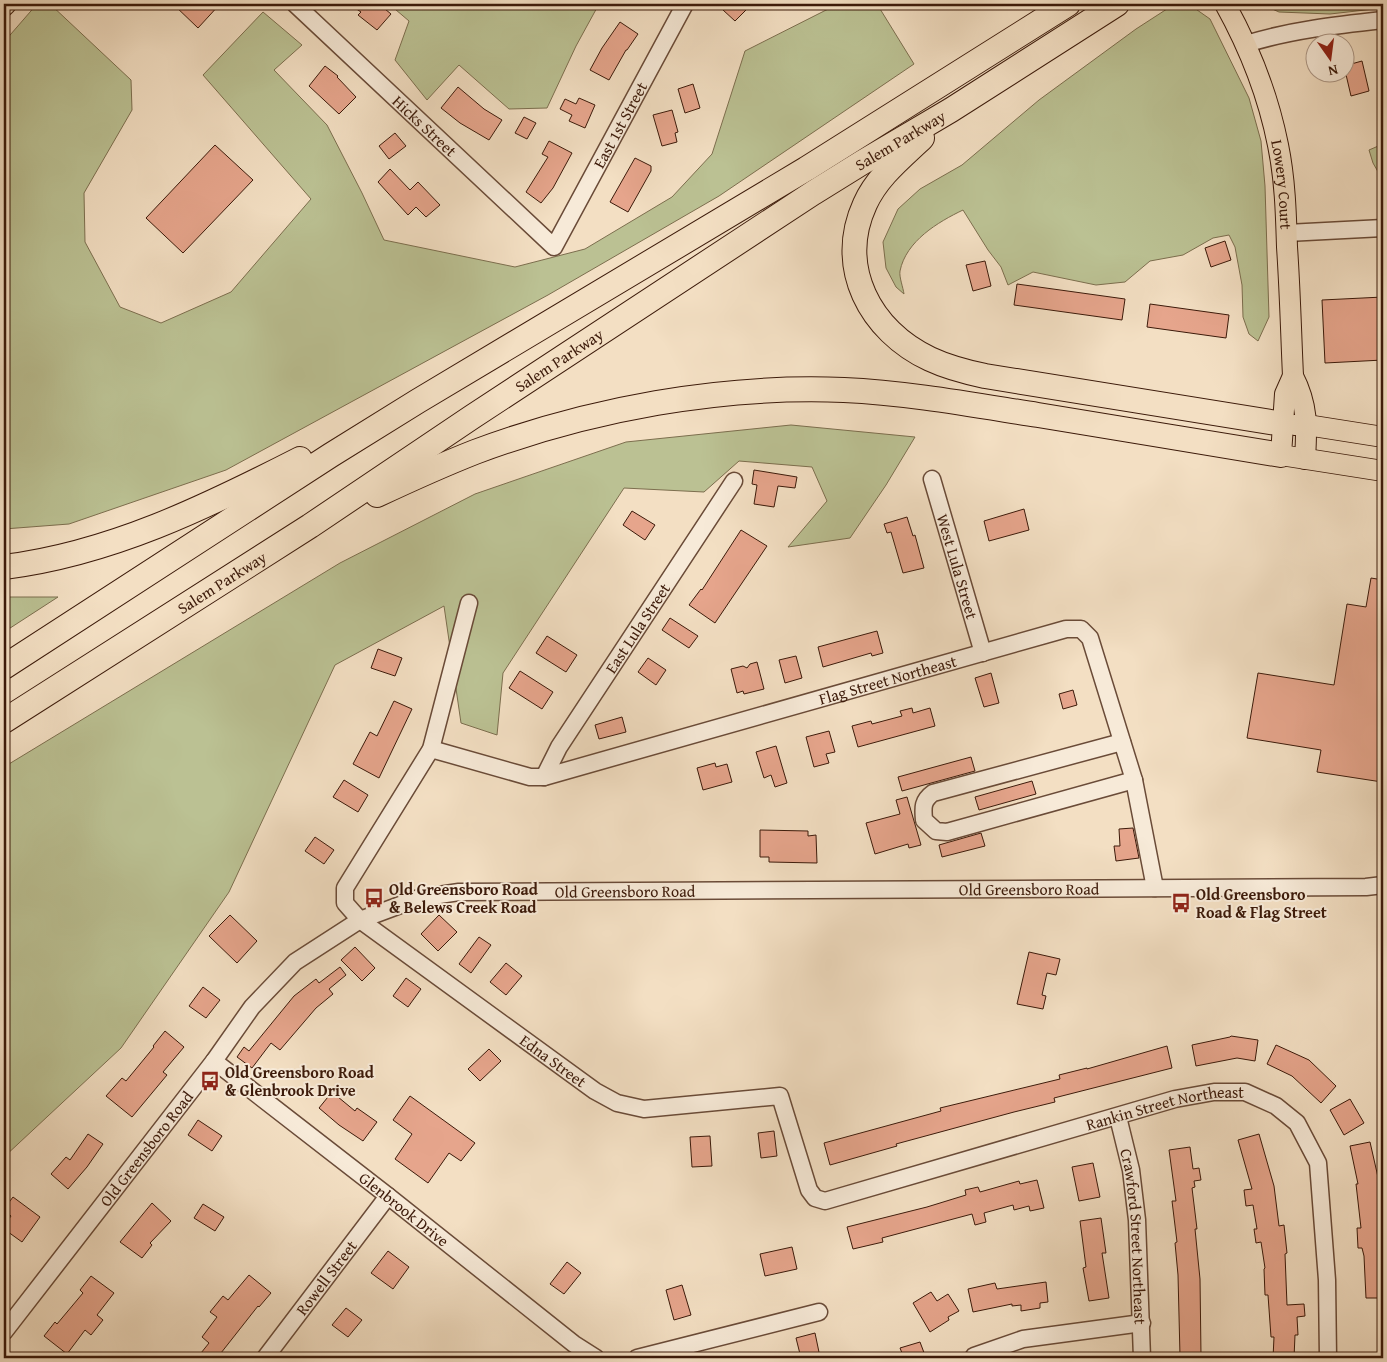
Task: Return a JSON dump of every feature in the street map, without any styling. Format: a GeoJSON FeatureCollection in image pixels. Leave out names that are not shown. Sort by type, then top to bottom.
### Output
{"type":"FeatureCollection","features":[{"type":"Feature","properties":{"kind":"highway","name":"Salem Parkway"},"geometry":{"type":"LineString","coordinates":[[4,667],[331,455],[814,164],[1068,4]]}},
{"type":"Feature","properties":{"kind":"highway","name":"Salem Parkway"},"geometry":{"type":"LineString","coordinates":[[4,721],[310,526],[748,235],[863,162],[951,110],[1117,4]]}},
{"type":"Feature","properties":{"kind":"highway"},"geometry":{"type":"LineString","coordinates":[[951,110],[882,178],[865,203],[856,230],[854,260],[857,276],[868,305],[877,319],[889,331],[901,341],[929,358],[966,372],[1283,424]]}},
{"type":"Feature","properties":{"kind":"highway"},"geometry":{"type":"LineString","coordinates":[[310,526],[435,468],[518,438],[604,414],[647,405],[745,393],[794,390],[844,390],[894,394],[1281,455]]}},
{"type":"Feature","properties":{"kind":"highway"},"geometry":{"type":"LineString","coordinates":[[4,567],[49,560],[81,552],[146,531],[230,494],[418,401]]}},
{"type":"Feature","properties":{"kind":"main road","name":"Lowery Court"},"geometry":{"type":"LineString","coordinates":[[1226,4],[1246,44],[1265,93],[1278,146],[1284,182],[1293,376],[1302,393],[1307,425],[1306,458]]}},
{"type":"Feature","properties":{"kind":"main road","name":"Lowery Court"},"geometry":{"type":"LineString","coordinates":[[1281,455],[1285,394],[1293,376]]}},
{"type":"Feature","properties":{"kind":"main road"},"geometry":{"type":"LineString","coordinates":[[1283,424],[1307,425],[1383,437]]}},
{"type":"Feature","properties":{"kind":"main road"},"geometry":{"type":"LineString","coordinates":[[1281,455],[1383,471]]}},
{"type":"Feature","properties":{"kind":"street","name":"Hicks Street"},"geometry":{"type":"LineString","coordinates":[[295,4],[554,247]]}},
{"type":"Feature","properties":{"kind":"street","name":"East 1st Street"},"geometry":{"type":"LineString","coordinates":[[554,247],[685,4]]}},
{"type":"Feature","properties":{"kind":"street"},"geometry":{"type":"LineString","coordinates":[[1246,44],[1304,30],[1383,20]]}},
{"type":"Feature","properties":{"kind":"street"},"geometry":{"type":"LineString","coordinates":[[1287,233],[1383,228]]}},
{"type":"Feature","properties":{"kind":"street","name":"West Lula Street"},"geometry":{"type":"LineString","coordinates":[[932,479],[983,653]]}},
{"type":"Feature","properties":{"kind":"street","name":"East Lula Street"},"geometry":{"type":"LineString","coordinates":[[544,777],[559,747],[734,480]]}},
{"type":"Feature","properties":{"kind":"street","name":"Edna Street"},"geometry":{"type":"LineString","coordinates":[[469,603],[431,748],[345,888],[345,903],[360,920],[595,1091],[617,1103],[644,1108],[780,1096],[808,1190],[815,1198],[825,1201]]}},
{"type":"Feature","properties":{"kind":"street","name":"Flag Street Northeast"},"geometry":{"type":"LineString","coordinates":[[431,748],[530,776],[544,777],[1066,629],[1081,629],[1090,638],[1134,780],[1155,888]]}},
{"type":"Feature","properties":{"kind":"street"},"geometry":{"type":"LineString","coordinates":[[1122,742],[932,793],[926,798],[923,806],[924,820],[936,831],[947,832],[1134,780]]}},
{"type":"Feature","properties":{"kind":"street","name":"Old Greensboro Road"},"geometry":{"type":"LineString","coordinates":[[4,1332],[214,1061],[252,1007],[292,965],[360,920],[419,898],[459,892],[1366,887],[1383,885]]}},
{"type":"Feature","properties":{"kind":"street","name":"Glenbrook Drive"},"geometry":{"type":"LineString","coordinates":[[214,1061],[574,1344],[596,1358]]}},
{"type":"Feature","properties":{"kind":"street","name":"Rankin Street Northeast"},"geometry":{"type":"LineString","coordinates":[[825,1201],[1175,1099],[1214,1092],[1245,1092],[1276,1106],[1297,1122],[1318,1163],[1327,1280],[1328,1358]]}},
{"type":"Feature","properties":{"kind":"street","name":"Crawford Street Northeast"},"geometry":{"type":"LineString","coordinates":[[1118,1117],[1131,1170],[1138,1220],[1142,1358]]}},
{"type":"Feature","properties":{"kind":"street","name":"Rowell Street"},"geometry":{"type":"LineString","coordinates":[[265,1358],[388,1196]]}},
{"type":"Feature","properties":{"kind":"street"},"geometry":{"type":"LineString","coordinates":[[637,1358],[819,1312]]}},
{"type":"Feature","properties":{"kind":"street"},"geometry":{"type":"LineString","coordinates":[[974,1356],[1023,1338],[1142,1323]]}},
{"type":"Feature","properties":{"kind":"green space"},"geometry":{"type":"Polygon","coordinates":[[[37,4],[50,4],[131,80],[132,110],[84,193],[85,242],[120,307],[161,323],[231,292],[311,199],[203,75],[263,12],[302,45],[274,70],[327,125],[384,240],[515,267],[585,249],[672,197],[712,154],[745,51],[838,4],[877,4],[914,64],[719,196],[548,295],[226,470],[69,524],[4,529],[4,42],[37,4]]]}},
{"type":"Feature","properties":{"kind":"green space"},"geometry":{"type":"Polygon","coordinates":[[[389,4],[599,4],[576,46],[547,108],[509,109],[459,65],[427,100],[395,60],[409,21],[389,4]]]}},
{"type":"Feature","properties":{"kind":"green space"},"geometry":{"type":"Polygon","coordinates":[[[1261,4],[1383,4],[1383,8],[1330,14],[1279,12],[1261,4]]]}},
{"type":"Feature","properties":{"kind":"green space"},"geometry":{"type":"Polygon","coordinates":[[[1190,5],[1210,19],[1249,98],[1261,141],[1265,186],[1269,317],[1258,341],[1249,334],[1243,317],[1242,285],[1235,247],[1229,235],[1213,238],[1183,255],[1150,261],[1125,282],[1096,285],[1033,272],[1008,285],[1001,267],[963,210],[943,220],[924,234],[909,250],[903,260],[900,271],[904,294],[896,287],[886,268],[883,242],[898,209],[920,189],[962,165],[1039,100],[1136,29],[1170,7],[1190,5]]]}},
{"type":"Feature","properties":{"kind":"green space"},"geometry":{"type":"Polygon","coordinates":[[[1383,144],[1383,177],[1381,177],[1373,163],[1369,150],[1383,144]]]}},
{"type":"Feature","properties":{"kind":"green space"},"geometry":{"type":"Polygon","coordinates":[[[791,425],[915,437],[886,485],[850,538],[788,547],[827,501],[812,467],[739,461],[704,492],[624,488],[503,673],[497,735],[461,723],[444,606],[335,665],[229,892],[121,1048],[4,1157],[4,767],[340,563],[475,494],[626,442],[791,425]]]}},
{"type":"Feature","properties":{"kind":"green space"},"geometry":{"type":"Polygon","coordinates":[[[4,597],[58,597],[4,632],[4,597]]]}},
{"type":"Feature","properties":{"kind":"building"},"geometry":{"type":"Polygon","coordinates":[[[173,4],[220,4],[198,28],[173,4]]]}},
{"type":"Feature","properties":{"kind":"building"},"geometry":{"type":"Polygon","coordinates":[[[349,4],[379,4],[391,14],[377,30],[358,15],[361,12],[349,4]]]}},
{"type":"Feature","properties":{"kind":"building"},"geometry":{"type":"Polygon","coordinates":[[[729,4],[752,4],[735,21],[723,10],[729,4]]]}},
{"type":"Feature","properties":{"kind":"building"},"geometry":{"type":"Polygon","coordinates":[[[620,22],[638,34],[626,50],[609,80],[590,70],[620,22]]]}},
{"type":"Feature","properties":{"kind":"building"},"geometry":{"type":"Polygon","coordinates":[[[1362,61],[1369,91],[1351,96],[1348,82],[1354,82],[1354,63],[1362,61]]]}},
{"type":"Feature","properties":{"kind":"building"},"geometry":{"type":"Polygon","coordinates":[[[325,66],[338,76],[356,97],[339,114],[309,86],[325,66]]]}},
{"type":"Feature","properties":{"kind":"building"},"geometry":{"type":"Polygon","coordinates":[[[693,84],[700,108],[685,113],[678,89],[693,84]]]}},
{"type":"Feature","properties":{"kind":"building"},"geometry":{"type":"Polygon","coordinates":[[[458,87],[484,109],[502,120],[489,140],[460,123],[441,108],[458,87]]]}},
{"type":"Feature","properties":{"kind":"building"},"geometry":{"type":"Polygon","coordinates":[[[579,98],[595,105],[585,128],[569,121],[572,115],[560,109],[565,99],[576,104],[579,98]]]}},
{"type":"Feature","properties":{"kind":"building"},"geometry":{"type":"Polygon","coordinates":[[[672,110],[678,132],[675,133],[677,142],[662,146],[653,115],[672,110]]]}},
{"type":"Feature","properties":{"kind":"building"},"geometry":{"type":"Polygon","coordinates":[[[524,117],[536,123],[527,139],[515,133],[524,117]]]}},
{"type":"Feature","properties":{"kind":"building"},"geometry":{"type":"Polygon","coordinates":[[[395,133],[406,146],[389,159],[379,146],[395,133]]]}},
{"type":"Feature","properties":{"kind":"building"},"geometry":{"type":"Polygon","coordinates":[[[549,141],[572,153],[553,188],[541,203],[526,192],[548,157],[542,154],[549,141]]]}},
{"type":"Feature","properties":{"kind":"building"},"geometry":{"type":"Polygon","coordinates":[[[215,145],[253,180],[183,253],[146,218],[215,145]]]}},
{"type":"Feature","properties":{"kind":"building"},"geometry":{"type":"Polygon","coordinates":[[[635,158],[651,166],[651,171],[628,212],[610,202],[635,158]]]}},
{"type":"Feature","properties":{"kind":"building"},"geometry":{"type":"Polygon","coordinates":[[[390,169],[410,190],[418,182],[440,205],[426,217],[416,207],[408,215],[378,182],[390,169]]]}},
{"type":"Feature","properties":{"kind":"building"},"geometry":{"type":"Polygon","coordinates":[[[1225,241],[1231,260],[1211,267],[1205,248],[1225,241]]]}},
{"type":"Feature","properties":{"kind":"building"},"geometry":{"type":"Polygon","coordinates":[[[985,261],[991,286],[973,291],[966,265],[985,261]]]}},
{"type":"Feature","properties":{"kind":"building"},"geometry":{"type":"Polygon","coordinates":[[[1017,284],[1125,299],[1122,320],[1014,305],[1017,284]]]}},
{"type":"Feature","properties":{"kind":"building"},"geometry":{"type":"Polygon","coordinates":[[[1383,297],[1383,360],[1325,363],[1322,300],[1383,297]]]}},
{"type":"Feature","properties":{"kind":"building"},"geometry":{"type":"Polygon","coordinates":[[[1150,304],[1229,315],[1226,338],[1147,327],[1150,304]]]}},
{"type":"Feature","properties":{"kind":"building"},"geometry":{"type":"Polygon","coordinates":[[[754,470],[797,477],[795,488],[778,486],[774,507],[754,504],[757,485],[752,484],[754,470]]]}},
{"type":"Feature","properties":{"kind":"building"},"geometry":{"type":"Polygon","coordinates":[[[1024,509],[1029,530],[989,541],[984,521],[1024,509]]]}},
{"type":"Feature","properties":{"kind":"building"},"geometry":{"type":"Polygon","coordinates":[[[632,511],[655,525],[645,540],[623,525],[632,511]]]}},
{"type":"Feature","properties":{"kind":"building"},"geometry":{"type":"Polygon","coordinates":[[[907,517],[913,536],[915,535],[924,568],[903,573],[891,532],[887,533],[884,524],[907,517]]]}},
{"type":"Feature","properties":{"kind":"building"},"geometry":{"type":"Polygon","coordinates":[[[741,530],[767,546],[715,623],[689,605],[702,590],[741,530]]]}},
{"type":"Feature","properties":{"kind":"building"},"geometry":{"type":"Polygon","coordinates":[[[1371,578],[1383,580],[1382,782],[1317,772],[1321,750],[1247,738],[1258,673],[1334,685],[1347,604],[1366,607],[1371,578]]]}},
{"type":"Feature","properties":{"kind":"building"},"geometry":{"type":"Polygon","coordinates":[[[670,618],[698,636],[689,648],[662,630],[670,618]]]}},
{"type":"Feature","properties":{"kind":"building"},"geometry":{"type":"Polygon","coordinates":[[[877,631],[883,653],[872,656],[871,653],[823,667],[818,647],[877,631]]]}},
{"type":"Feature","properties":{"kind":"building"},"geometry":{"type":"Polygon","coordinates":[[[547,636],[577,655],[566,672],[536,653],[547,636]]]}},
{"type":"Feature","properties":{"kind":"building"},"geometry":{"type":"Polygon","coordinates":[[[378,649],[402,658],[395,676],[371,668],[378,649]]]}},
{"type":"Feature","properties":{"kind":"building"},"geometry":{"type":"Polygon","coordinates":[[[796,656],[802,678],[785,683],[779,660],[796,656]]]}},
{"type":"Feature","properties":{"kind":"building"},"geometry":{"type":"Polygon","coordinates":[[[648,658],[666,670],[656,685],[638,672],[648,658]]]}},
{"type":"Feature","properties":{"kind":"building"},"geometry":{"type":"Polygon","coordinates":[[[757,662],[764,689],[744,694],[743,691],[737,693],[731,669],[743,666],[747,668],[750,664],[757,662]]]}},
{"type":"Feature","properties":{"kind":"building"},"geometry":{"type":"Polygon","coordinates":[[[520,671],[553,692],[542,709],[509,688],[520,671]]]}},
{"type":"Feature","properties":{"kind":"building"},"geometry":{"type":"Polygon","coordinates":[[[991,673],[999,703],[984,707],[975,678],[991,673]]]}},
{"type":"Feature","properties":{"kind":"building"},"geometry":{"type":"Polygon","coordinates":[[[1073,690],[1077,705],[1063,709],[1059,694],[1073,690]]]}},
{"type":"Feature","properties":{"kind":"building"},"geometry":{"type":"Polygon","coordinates":[[[394,701],[412,709],[379,778],[353,764],[370,732],[377,736],[394,701]]]}},
{"type":"Feature","properties":{"kind":"building"},"geometry":{"type":"Polygon","coordinates":[[[912,708],[913,713],[930,708],[935,726],[858,747],[852,726],[871,721],[872,724],[902,716],[900,711],[912,708]]]}},
{"type":"Feature","properties":{"kind":"building"},"geometry":{"type":"Polygon","coordinates":[[[622,717],[626,732],[599,739],[595,725],[622,717]]]}},
{"type":"Feature","properties":{"kind":"building"},"geometry":{"type":"Polygon","coordinates":[[[829,731],[835,752],[826,754],[829,763],[814,767],[806,737],[829,731]]]}},
{"type":"Feature","properties":{"kind":"building"},"geometry":{"type":"Polygon","coordinates":[[[776,746],[787,783],[775,787],[771,775],[764,778],[756,752],[776,746]]]}},
{"type":"Feature","properties":{"kind":"building"},"geometry":{"type":"Polygon","coordinates":[[[971,757],[975,771],[902,791],[898,777],[971,757]]]}},
{"type":"Feature","properties":{"kind":"building"},"geometry":{"type":"Polygon","coordinates":[[[715,763],[716,767],[727,764],[732,782],[703,790],[697,768],[715,763]]]}},
{"type":"Feature","properties":{"kind":"building"},"geometry":{"type":"Polygon","coordinates":[[[344,780],[368,795],[358,812],[333,797],[344,780]]]}},
{"type":"Feature","properties":{"kind":"building"},"geometry":{"type":"Polygon","coordinates":[[[1032,781],[1036,794],[979,810],[975,797],[1032,781]]]}},
{"type":"Feature","properties":{"kind":"building"},"geometry":{"type":"Polygon","coordinates":[[[907,797],[921,845],[909,848],[908,844],[875,854],[866,823],[900,814],[896,800],[907,797]]]}},
{"type":"Feature","properties":{"kind":"building"},"geometry":{"type":"Polygon","coordinates":[[[1133,828],[1139,858],[1116,861],[1114,846],[1120,846],[1119,829],[1133,828]]]}},
{"type":"Feature","properties":{"kind":"building"},"geometry":{"type":"Polygon","coordinates":[[[760,830],[808,831],[808,836],[816,835],[817,863],[769,862],[769,857],[760,857],[760,830]]]}},
{"type":"Feature","properties":{"kind":"building"},"geometry":{"type":"Polygon","coordinates":[[[981,833],[985,846],[942,857],[939,845],[981,833]]]}},
{"type":"Feature","properties":{"kind":"building"},"geometry":{"type":"Polygon","coordinates":[[[315,837],[334,850],[324,864],[305,851],[315,837]]]}},
{"type":"Feature","properties":{"kind":"building"},"geometry":{"type":"Polygon","coordinates":[[[230,915],[257,941],[237,963],[209,936],[230,915]]]}},
{"type":"Feature","properties":{"kind":"building"},"geometry":{"type":"Polygon","coordinates":[[[439,915],[457,932],[438,951],[421,934],[439,915]]]}},
{"type":"Feature","properties":{"kind":"building"},"geometry":{"type":"Polygon","coordinates":[[[479,937],[491,945],[471,973],[459,964],[479,937]]]}},
{"type":"Feature","properties":{"kind":"building"},"geometry":{"type":"Polygon","coordinates":[[[355,947],[375,968],[362,981],[341,960],[355,947]]]}},
{"type":"Feature","properties":{"kind":"building"},"geometry":{"type":"Polygon","coordinates":[[[1029,952],[1060,959],[1056,975],[1047,973],[1042,995],[1046,996],[1043,1009],[1017,1004],[1029,952]]]}},
{"type":"Feature","properties":{"kind":"building"},"geometry":{"type":"Polygon","coordinates":[[[506,963],[522,976],[506,995],[490,982],[506,963]]]}},
{"type":"Feature","properties":{"kind":"building"},"geometry":{"type":"Polygon","coordinates":[[[340,967],[346,975],[329,989],[333,994],[316,1008],[280,1050],[271,1043],[252,1068],[237,1057],[244,1047],[249,1051],[294,996],[316,979],[319,983],[340,967]]]}},
{"type":"Feature","properties":{"kind":"building"},"geometry":{"type":"Polygon","coordinates":[[[406,978],[421,989],[408,1007],[393,996],[406,978]]]}},
{"type":"Feature","properties":{"kind":"building"},"geometry":{"type":"Polygon","coordinates":[[[203,987],[220,1000],[206,1018],[189,1006],[203,987]]]}},
{"type":"Feature","properties":{"kind":"building"},"geometry":{"type":"Polygon","coordinates":[[[165,1031],[184,1047],[163,1072],[167,1075],[132,1117],[106,1096],[122,1078],[126,1081],[165,1031]]]}},
{"type":"Feature","properties":{"kind":"building"},"geometry":{"type":"Polygon","coordinates":[[[1231,1036],[1258,1040],[1255,1061],[1237,1058],[1196,1066],[1192,1045],[1231,1036]]]}},
{"type":"Feature","properties":{"kind":"building"},"geometry":{"type":"Polygon","coordinates":[[[1276,1045],[1309,1060],[1336,1086],[1321,1103],[1292,1076],[1267,1064],[1276,1045]]]}},
{"type":"Feature","properties":{"kind":"building"},"geometry":{"type":"Polygon","coordinates":[[[1167,1046],[1172,1068],[1054,1098],[1055,1102],[896,1144],[897,1146],[830,1165],[824,1143],[941,1111],[940,1108],[1060,1079],[1059,1075],[1167,1046]]]}},
{"type":"Feature","properties":{"kind":"building"},"geometry":{"type":"Polygon","coordinates":[[[489,1049],[501,1061],[480,1081],[468,1069],[489,1049]]]}},
{"type":"Feature","properties":{"kind":"building"},"geometry":{"type":"Polygon","coordinates":[[[332,1092],[355,1111],[357,1108],[377,1122],[363,1141],[339,1125],[319,1108],[332,1092]]]}},
{"type":"Feature","properties":{"kind":"building"},"geometry":{"type":"Polygon","coordinates":[[[410,1096],[475,1143],[461,1161],[449,1153],[428,1183],[395,1159],[412,1134],[393,1120],[410,1096]]]}},
{"type":"Feature","properties":{"kind":"building"},"geometry":{"type":"Polygon","coordinates":[[[1350,1099],[1364,1123],[1344,1135],[1330,1110],[1350,1099]]]}},
{"type":"Feature","properties":{"kind":"building"},"geometry":{"type":"Polygon","coordinates":[[[198,1120],[222,1136],[212,1151],[188,1135],[198,1120]]]}},
{"type":"Feature","properties":{"kind":"building"},"geometry":{"type":"Polygon","coordinates":[[[774,1131],[777,1156],[761,1158],[758,1133],[774,1131]]]}},
{"type":"Feature","properties":{"kind":"building"},"geometry":{"type":"Polygon","coordinates":[[[88,1134],[103,1144],[68,1189],[51,1174],[66,1157],[70,1160],[88,1134]]]}},
{"type":"Feature","properties":{"kind":"building"},"geometry":{"type":"Polygon","coordinates":[[[1259,1134],[1274,1186],[1279,1226],[1284,1225],[1287,1253],[1285,1254],[1287,1305],[1304,1304],[1305,1316],[1297,1317],[1298,1335],[1295,1335],[1294,1358],[1273,1358],[1274,1337],[1271,1337],[1268,1295],[1265,1295],[1265,1268],[1261,1242],[1256,1243],[1254,1229],[1257,1229],[1253,1205],[1246,1206],[1244,1190],[1252,1189],[1238,1140],[1259,1134]]]}},
{"type":"Feature","properties":{"kind":"building"},"geometry":{"type":"Polygon","coordinates":[[[710,1136],[712,1166],[692,1167],[690,1137],[710,1136]]]}},
{"type":"Feature","properties":{"kind":"building"},"geometry":{"type":"Polygon","coordinates":[[[1370,1142],[1380,1186],[1382,1210],[1380,1210],[1383,1242],[1383,1298],[1366,1298],[1364,1256],[1362,1248],[1358,1248],[1357,1228],[1361,1228],[1356,1184],[1358,1184],[1350,1146],[1370,1142]]]}},
{"type":"Feature","properties":{"kind":"building"},"geometry":{"type":"Polygon","coordinates":[[[1190,1147],[1193,1169],[1199,1168],[1201,1180],[1194,1181],[1195,1187],[1192,1188],[1200,1279],[1201,1355],[1180,1356],[1178,1275],[1175,1243],[1177,1242],[1172,1201],[1176,1201],[1169,1150],[1190,1147]]]}},
{"type":"Feature","properties":{"kind":"building"},"geometry":{"type":"Polygon","coordinates":[[[1093,1163],[1100,1197],[1079,1201],[1072,1167],[1093,1163]]]}},
{"type":"Feature","properties":{"kind":"building"},"geometry":{"type":"Polygon","coordinates":[[[1037,1180],[1044,1208],[1030,1211],[1029,1206],[1014,1210],[1013,1205],[984,1213],[986,1222],[975,1225],[972,1214],[882,1238],[883,1242],[853,1249],[847,1227],[966,1195],[965,1190],[978,1187],[980,1192],[1019,1181],[1020,1184],[1037,1180]]]}},
{"type":"Feature","properties":{"kind":"building"},"geometry":{"type":"Polygon","coordinates":[[[13,1197],[40,1217],[22,1242],[4,1229],[11,1216],[4,1209],[13,1197]]]}},
{"type":"Feature","properties":{"kind":"building"},"geometry":{"type":"Polygon","coordinates":[[[152,1203],[171,1221],[150,1243],[152,1245],[142,1258],[120,1242],[152,1203]]]}},
{"type":"Feature","properties":{"kind":"building"},"geometry":{"type":"Polygon","coordinates":[[[203,1204],[224,1217],[215,1231],[194,1218],[203,1204]]]}},
{"type":"Feature","properties":{"kind":"building"},"geometry":{"type":"Polygon","coordinates":[[[1101,1218],[1106,1253],[1102,1253],[1109,1298],[1089,1301],[1083,1268],[1086,1267],[1080,1221],[1101,1218]]]}},
{"type":"Feature","properties":{"kind":"building"},"geometry":{"type":"Polygon","coordinates":[[[792,1247],[797,1269],[765,1276],[760,1254],[792,1247]]]}},
{"type":"Feature","properties":{"kind":"building"},"geometry":{"type":"Polygon","coordinates":[[[388,1251],[409,1267],[393,1289],[371,1273],[388,1251]]]}},
{"type":"Feature","properties":{"kind":"building"},"geometry":{"type":"Polygon","coordinates":[[[567,1262],[581,1273],[564,1294],[550,1284],[567,1262]]]}},
{"type":"Feature","properties":{"kind":"building"},"geometry":{"type":"Polygon","coordinates":[[[249,1275],[271,1293],[258,1306],[217,1358],[197,1358],[209,1343],[202,1337],[217,1317],[210,1312],[223,1296],[228,1300],[249,1275]]]}},
{"type":"Feature","properties":{"kind":"building"},"geometry":{"type":"Polygon","coordinates":[[[91,1276],[114,1293],[97,1315],[103,1320],[91,1335],[85,1330],[67,1354],[44,1336],[55,1322],[57,1324],[83,1293],[80,1290],[91,1276]]]}},
{"type":"Feature","properties":{"kind":"building"},"geometry":{"type":"Polygon","coordinates":[[[1046,1282],[1048,1302],[1040,1303],[1040,1308],[1021,1311],[1021,1305],[1012,1306],[1012,1304],[973,1312],[968,1289],[995,1283],[997,1289],[1046,1282]]]}},
{"type":"Feature","properties":{"kind":"building"},"geometry":{"type":"Polygon","coordinates":[[[682,1285],[691,1315],[674,1320],[666,1290],[682,1285]]]}},
{"type":"Feature","properties":{"kind":"building"},"geometry":{"type":"Polygon","coordinates":[[[931,1292],[937,1301],[948,1294],[959,1311],[948,1317],[949,1320],[930,1332],[913,1303],[931,1292]]]}},
{"type":"Feature","properties":{"kind":"building"},"geometry":{"type":"Polygon","coordinates":[[[346,1308],[362,1320],[348,1337],[332,1325],[346,1308]]]}},
{"type":"Feature","properties":{"kind":"building"},"geometry":{"type":"Polygon","coordinates":[[[815,1333],[820,1357],[801,1358],[796,1338],[815,1333]]]}},
{"type":"Feature","properties":{"kind":"building"},"geometry":{"type":"Polygon","coordinates":[[[920,1342],[926,1358],[904,1358],[900,1348],[920,1342]]]}},
{"type":"Feature","properties":{"kind":"place","name":"Old Greensboro Road & Belews Creek Road"},"geometry":{"type":"Point","coordinates":[374,898]}},
{"type":"Feature","properties":{"kind":"place","name":"Old Greensboro Road & Flag Street"},"geometry":{"type":"Point","coordinates":[1181,903]}},
{"type":"Feature","properties":{"kind":"place","name":"Old Greensboro Road & Glenbrook Drive"},"geometry":{"type":"Point","coordinates":[210,1081]}}]}
